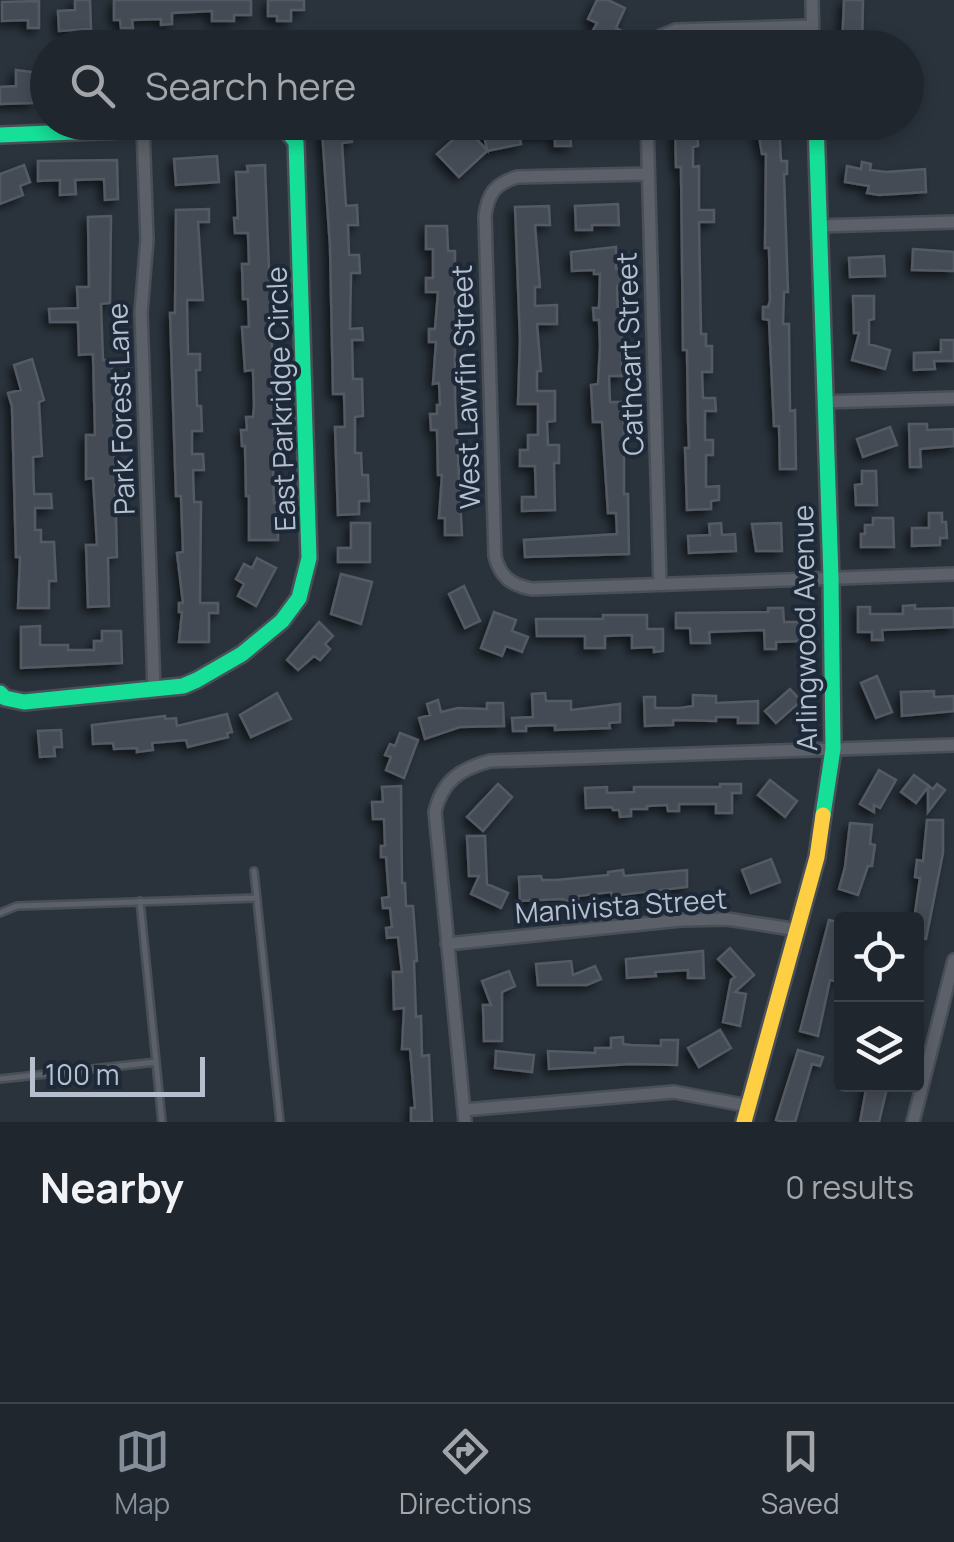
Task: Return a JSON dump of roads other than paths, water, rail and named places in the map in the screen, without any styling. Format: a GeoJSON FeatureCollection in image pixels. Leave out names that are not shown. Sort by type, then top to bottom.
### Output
{"type":"FeatureCollection","features":[{"type":"Feature","properties":{"kind":"street"},"geometry":{"type":"LineString","coordinates":[[812,0],[812,30]]}},
{"type":"Feature","properties":{"kind":"street"},"geometry":{"type":"LineString","coordinates":[[676,30],[812,26]]}},
{"type":"Feature","properties":{"kind":"street"},"geometry":{"type":"LineString","coordinates":[[0,136],[30,135]]}},
{"type":"Feature","properties":{"kind":"street","name":"Park Forest Lane"},"geometry":{"type":"LineString","coordinates":[[143,140],[147,240],[141,312],[154,689]]}},
{"type":"Feature","properties":{"kind":"street","name":"East Parkridge Circle"},"geometry":{"type":"LineString","coordinates":[[0,693],[24,702],[183,686],[206,676],[253,644],[292,610],[301,593],[310,558],[297,151],[292,140]]}},
{"type":"Feature","properties":{"kind":"street","name":"Cathcart Street"},"geometry":{"type":"LineString","coordinates":[[647,140],[660,584]]}},
{"type":"Feature","properties":{"kind":"street","name":"Arlingwood Avenue"},"geometry":{"type":"LineString","coordinates":[[746,1114],[817,857],[833,749],[817,140]]}},
{"type":"Feature","properties":{"kind":"street","name":"West Lawfin Street"},"geometry":{"type":"LineString","coordinates":[[648,174],[518,178],[502,182],[490,191],[485,216],[494,538],[498,570],[516,586],[532,589],[660,584]]}},
{"type":"Feature","properties":{"kind":"street"},"geometry":{"type":"LineString","coordinates":[[819,226],[954,222]]}},
{"type":"Feature","properties":{"kind":"street"},"geometry":{"type":"LineString","coordinates":[[824,402],[954,398]]}},
{"type":"Feature","properties":{"kind":"street"},"geometry":{"type":"LineString","coordinates":[[660,584],[954,574]]}},
{"type":"Feature","properties":{"kind":"street"},"geometry":{"type":"LineString","coordinates":[[746,1114],[674,1092],[635,1093],[465,1116],[435,812],[440,794],[450,779],[490,761],[954,745]]}},
{"type":"Feature","properties":{"kind":"street","name":"Manivista Street"},"geometry":{"type":"LineString","coordinates":[[447,944],[727,918],[798,930]]}},
{"type":"Feature","properties":{"kind":"street"},"geometry":{"type":"LineString","coordinates":[[913,1122],[954,960]]}},
{"type":"Feature","properties":{"kind":"lane"},"geometry":{"type":"LineString","coordinates":[[254,871],[280,1122]]}},
{"type":"Feature","properties":{"kind":"lane"},"geometry":{"type":"LineString","coordinates":[[0,913],[17,906],[257,898]]}},
{"type":"Feature","properties":{"kind":"lane"},"geometry":{"type":"LineString","coordinates":[[140,902],[162,1122]]}},
{"type":"Feature","properties":{"kind":"lane"},"geometry":{"type":"LineString","coordinates":[[0,1078],[156,1062]]}}]}
